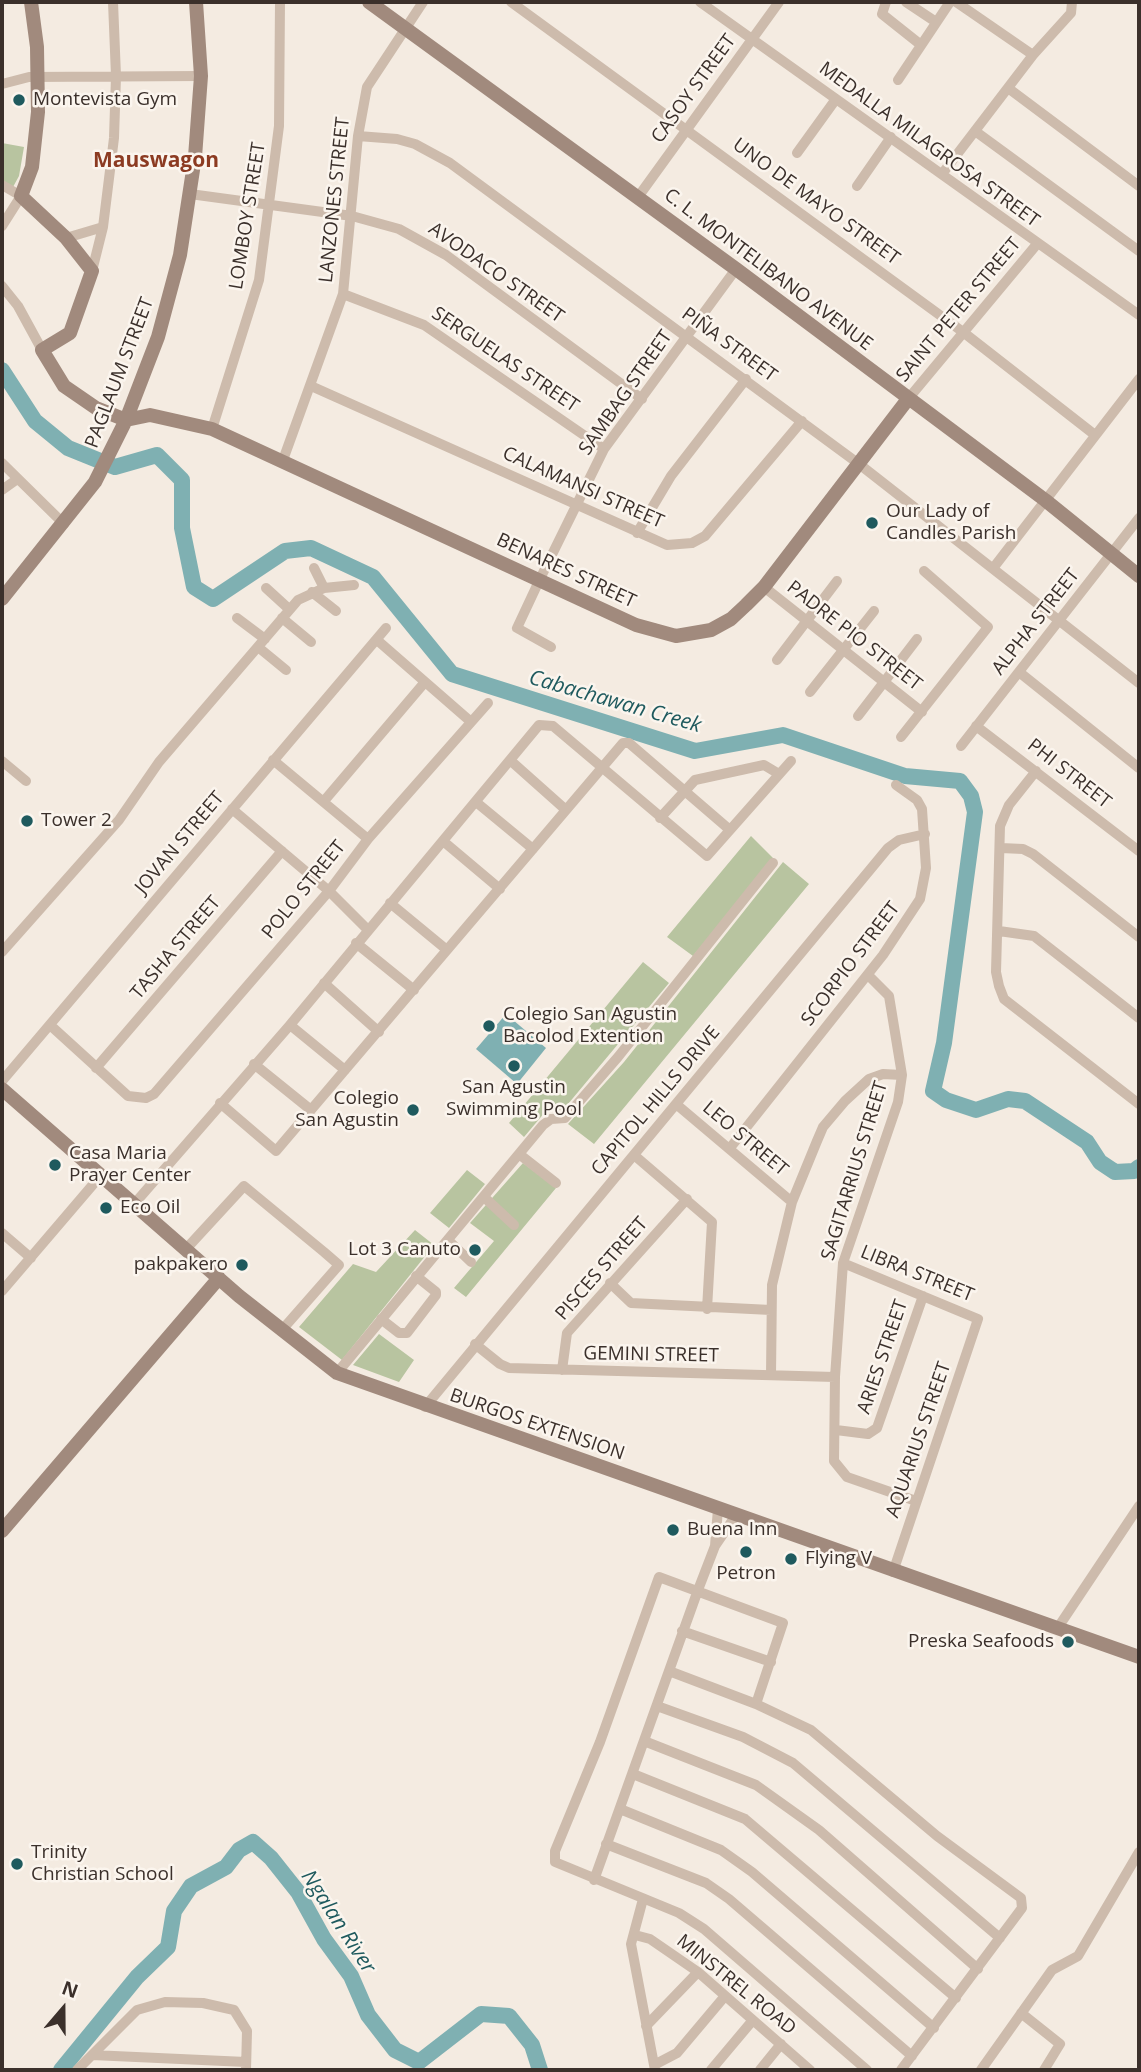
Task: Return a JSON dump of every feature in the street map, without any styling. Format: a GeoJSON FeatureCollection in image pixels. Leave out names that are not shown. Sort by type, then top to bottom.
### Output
{"type":"FeatureCollection","features":[{"type":"Feature","properties":{"kind":"street"},"geometry":{"type":"LineString","coordinates":[[2,226],[20,196],[35,152],[38,77],[31,2]]}},
{"type":"Feature","properties":{"kind":"street"},"geometry":{"type":"LineString","coordinates":[[41,350],[70,333],[92,271],[103,227],[114,138],[116,76],[113,2]]}},
{"type":"Feature","properties":{"kind":"street","name":"PAGLAUM STREET"},"geometry":{"type":"LineString","coordinates":[[2,599],[64,524],[95,482],[111,454],[167,306],[190,194],[201,76],[196,2]]}},
{"type":"Feature","properties":{"kind":"street","name":"LOMBOY STREET"},"geometry":{"type":"LineString","coordinates":[[212,429],[258,280],[279,126],[280,2]]}},
{"type":"Feature","properties":{"kind":"street","name":"C. L. MONTELIBANO AVENUE"},"geometry":{"type":"LineString","coordinates":[[369,2],[736,269],[1045,500],[1139,576]]}},
{"type":"Feature","properties":{"kind":"street","name":"LANZONES STREET"},"geometry":{"type":"LineString","coordinates":[[284,460],[343,294],[358,136],[368,87],[404,28],[424,2]]}},
{"type":"Feature","properties":{"kind":"street","name":"UNO DE MAYO STREET"},"geometry":{"type":"LineString","coordinates":[[511,2],[963,332],[1095,436]]}},
{"type":"Feature","properties":{"kind":"street","name":"MEDALLA MILAGROSA STREET"},"geometry":{"type":"LineString","coordinates":[[700,2],[1139,315]]}},
{"type":"Feature","properties":{"kind":"street","name":"CASOY STREET"},"geometry":{"type":"LineString","coordinates":[[638,197],[779,2]]}},
{"type":"Feature","properties":{"kind":"street"},"geometry":{"type":"LineString","coordinates":[[886,2],[882,14],[921,45]]}},
{"type":"Feature","properties":{"kind":"street"},"geometry":{"type":"LineString","coordinates":[[906,2],[936,22]]}},
{"type":"Feature","properties":{"kind":"street"},"geometry":{"type":"LineString","coordinates":[[898,80],[950,2]]}},
{"type":"Feature","properties":{"kind":"street"},"geometry":{"type":"LineString","coordinates":[[956,2],[1034,55]]}},
{"type":"Feature","properties":{"kind":"street"},"geometry":{"type":"LineString","coordinates":[[942,174],[1034,55],[1071,13],[1072,2]]}},
{"type":"Feature","properties":{"kind":"street"},"geometry":{"type":"LineString","coordinates":[[2,84],[38,77],[201,76]]}},
{"type":"Feature","properties":{"kind":"street"},"geometry":{"type":"LineString","coordinates":[[1008,88],[1139,186]]}},
{"type":"Feature","properties":{"kind":"street"},"geometry":{"type":"LineString","coordinates":[[797,153],[836,99]]}},
{"type":"Feature","properties":{"kind":"street"},"geometry":{"type":"LineString","coordinates":[[975,131],[1139,251]]}},
{"type":"Feature","properties":{"kind":"street","name":"PIÑA STREET"},"geometry":{"type":"LineString","coordinates":[[358,136],[397,139],[432,153],[746,379],[994,567],[1139,683]]}},
{"type":"Feature","properties":{"kind":"street"},"geometry":{"type":"LineString","coordinates":[[856,186],[891,137]]}},
{"type":"Feature","properties":{"kind":"street"},"geometry":{"type":"LineString","coordinates":[[2,185],[20,196],[66,238],[92,271]]}},
{"type":"Feature","properties":{"kind":"street","name":"AVODACO STREET"},"geometry":{"type":"LineString","coordinates":[[190,194],[352,216],[399,229],[446,255],[642,399]]}},
{"type":"Feature","properties":{"kind":"street"},"geometry":{"type":"LineString","coordinates":[[66,238],[103,227]]}},
{"type":"Feature","properties":{"kind":"street","name":"SAINT PETER STREET"},"geometry":{"type":"LineString","coordinates":[[908,398],[1037,244]]}},
{"type":"Feature","properties":{"kind":"street","name":"SAMBAG STREET"},"geometry":{"type":"LineString","coordinates":[[551,647],[517,628],[576,505],[604,449],[736,269]]}},
{"type":"Feature","properties":{"kind":"street"},"geometry":{"type":"LineString","coordinates":[[2,286],[19,306],[41,350],[64,386],[96,408],[126,419]]}},
{"type":"Feature","properties":{"kind":"street","name":"SERGUELAS STREET"},"geometry":{"type":"LineString","coordinates":[[343,294],[424,325],[604,449]]}},
{"type":"Feature","properties":{"kind":"street"},"geometry":{"type":"LineString","coordinates":[[637,533],[671,476],[746,379]]}},
{"type":"Feature","properties":{"kind":"street"},"geometry":{"type":"LineString","coordinates":[[994,567],[1139,380]]}},
{"type":"Feature","properties":{"kind":"street","name":"CALAMANSI STREET"},"geometry":{"type":"LineString","coordinates":[[311,386],[667,545],[692,543],[705,536],[802,421]]}},
{"type":"Feature","properties":{"kind":"street","name":"BENARES STREET"},"geometry":{"type":"LineString","coordinates":[[126,419],[150,415],[212,429],[636,625],[676,636],[711,630],[731,619],[764,587],[804,531],[908,398]]}},
{"type":"Feature","properties":{"kind":"street"},"geometry":{"type":"LineString","coordinates":[[2,463],[16,480],[64,524]]}},
{"type":"Feature","properties":{"kind":"street"},"geometry":{"type":"LineString","coordinates":[[2,490],[16,480]]}},
{"type":"Feature","properties":{"kind":"street","name":"ALPHA STREET"},"geometry":{"type":"LineString","coordinates":[[961,746],[1139,518]]}},
{"type":"Feature","properties":{"kind":"street"},"geometry":{"type":"LineString","coordinates":[[314,568],[324,588]]}},
{"type":"Feature","properties":{"kind":"street"},"geometry":{"type":"LineString","coordinates":[[901,737],[988,627],[924,572]]}},
{"type":"Feature","properties":{"kind":"street"},"geometry":{"type":"LineString","coordinates":[[777,660],[837,581]]}},
{"type":"Feature","properties":{"kind":"street"},"geometry":{"type":"LineString","coordinates":[[2,952],[119,820],[159,762],[289,608],[312,592],[355,585]]}},
{"type":"Feature","properties":{"kind":"street","name":"PADRE PIO STREET"},"geometry":{"type":"LineString","coordinates":[[764,587],[922,712]]}},
{"type":"Feature","properties":{"kind":"street"},"geometry":{"type":"LineString","coordinates":[[266,588],[289,608]]}},
{"type":"Feature","properties":{"kind":"street"},"geometry":{"type":"LineString","coordinates":[[312,592],[336,611]]}},
{"type":"Feature","properties":{"kind":"street"},"geometry":{"type":"LineString","coordinates":[[810,692],[874,611]]}},
{"type":"Feature","properties":{"kind":"street"},"geometry":{"type":"LineString","coordinates":[[237,618],[286,670]]}},
{"type":"Feature","properties":{"kind":"street"},"geometry":{"type":"LineString","coordinates":[[282,618],[311,642]]}},
{"type":"Feature","properties":{"kind":"street","name":"JOVAN STREET"},"geometry":{"type":"LineString","coordinates":[[2,1081],[386,628]]}},
{"type":"Feature","properties":{"kind":"street"},"geometry":{"type":"LineString","coordinates":[[858,716],[916,639]]}},
{"type":"Feature","properties":{"kind":"street"},"geometry":{"type":"LineString","coordinates":[[377,640],[470,722]]}},
{"type":"Feature","properties":{"kind":"street"},"geometry":{"type":"LineString","coordinates":[[1019,672],[1139,768]]}},
{"type":"Feature","properties":{"kind":"street"},"geometry":{"type":"LineString","coordinates":[[324,801],[425,682]]}},
{"type":"Feature","properties":{"kind":"street","name":"POLO STREET"},"geometry":{"type":"LineString","coordinates":[[96,1068],[128,1096],[146,1098],[154,1094],[329,891],[368,839],[488,703]]}},
{"type":"Feature","properties":{"kind":"street"},"geometry":{"type":"LineString","coordinates":[[135,1203],[290,1025],[539,725],[547,724],[707,856],[791,761]]}},
{"type":"Feature","properties":{"kind":"street","name":"PHI STREET"},"geometry":{"type":"LineString","coordinates":[[976,726],[1139,851]]}},
{"type":"Feature","properties":{"kind":"street"},"geometry":{"type":"LineString","coordinates":[[220,1103],[276,1151],[623,743],[629,743],[730,830]]}},
{"type":"Feature","properties":{"kind":"street"},"geometry":{"type":"LineString","coordinates":[[273,760],[368,839]]}},
{"type":"Feature","properties":{"kind":"street"},"geometry":{"type":"LineString","coordinates":[[2,761],[26,781]]}},
{"type":"Feature","properties":{"kind":"street"},"geometry":{"type":"LineString","coordinates":[[511,761],[566,810]]}},
{"type":"Feature","properties":{"kind":"street"},"geometry":{"type":"LineString","coordinates":[[660,818],[684,788],[707,776],[764,765],[779,774]]}},
{"type":"Feature","properties":{"kind":"street"},"geometry":{"type":"LineString","coordinates":[[1036,771],[1003,815],[996,972],[1004,999],[1138,1100]]}},
{"type":"Feature","properties":{"kind":"street","name":"SCORPIO STREET"},"geometry":{"type":"LineString","coordinates":[[730,1147],[867,975],[920,899],[926,868],[921,805],[896,785]]}},
{"type":"Feature","properties":{"kind":"street"},"geometry":{"type":"LineString","coordinates":[[476,802],[533,849]]}},
{"type":"Feature","properties":{"kind":"street"},"geometry":{"type":"LineString","coordinates":[[232,809],[329,891],[368,929]]}},
{"type":"Feature","properties":{"kind":"street","name":"CAPITOL HILLS DRIVE"},"geometry":{"type":"LineString","coordinates":[[425,1407],[887,848],[899,840],[925,834]]}},
{"type":"Feature","properties":{"kind":"street"},"geometry":{"type":"LineString","coordinates":[[443,841],[500,889]]}},
{"type":"Feature","properties":{"kind":"street"},"geometry":{"type":"LineString","coordinates":[[1000,848],[1023,849],[1033,854],[1139,937]]}},
{"type":"Feature","properties":{"kind":"street","name":"TASHA STREET"},"geometry":{"type":"LineString","coordinates":[[96,1068],[282,851]]}},
{"type":"Feature","properties":{"kind":"street"},"geometry":{"type":"LineString","coordinates":[[337,1373],[548,1120],[565,1118],[577,1105],[773,863]]}},
{"type":"Feature","properties":{"kind":"street"},"geometry":{"type":"LineString","coordinates":[[390,904],[447,950]]}},
{"type":"Feature","properties":{"kind":"street"},"geometry":{"type":"LineString","coordinates":[[999,931],[1034,936],[1139,1018]]}},
{"type":"Feature","properties":{"kind":"street"},"geometry":{"type":"LineString","coordinates":[[356,943],[414,990]]}},
{"type":"Feature","properties":{"kind":"street","name":"SAGITARRIUS STREET"},"geometry":{"type":"LineString","coordinates":[[867,975],[889,996],[902,1075],[898,1102],[843,1263],[835,1377],[834,1461],[841,1472],[858,1481],[916,1501]]}},
{"type":"Feature","properties":{"kind":"street"},"geometry":{"type":"LineString","coordinates":[[324,983],[379,1031]]}},
{"type":"Feature","properties":{"kind":"street"},"geometry":{"type":"LineString","coordinates":[[50,1025],[96,1068]]}},
{"type":"Feature","properties":{"kind":"street"},"geometry":{"type":"LineString","coordinates":[[290,1025],[345,1070]]}},
{"type":"Feature","properties":{"kind":"street"},"geometry":{"type":"LineString","coordinates":[[254,1064],[311,1110]]}},
{"type":"Feature","properties":{"kind":"street"},"geometry":{"type":"LineString","coordinates":[[771,1375],[772,1285],[792,1202],[823,1127],[845,1101],[869,1079],[883,1074],[902,1075]]}},
{"type":"Feature","properties":{"kind":"street","name":"BURGOS EXTENSION"},"geometry":{"type":"LineString","coordinates":[[2,1089],[281,1331],[337,1373],[425,1407],[1139,1657]]}},
{"type":"Feature","properties":{"kind":"street","name":"LEO STREET"},"geometry":{"type":"LineString","coordinates":[[676,1104],[792,1202]]}},
{"type":"Feature","properties":{"kind":"street"},"geometry":{"type":"LineString","coordinates":[[519,1154],[556,1183]]}},
{"type":"Feature","properties":{"kind":"street"},"geometry":{"type":"LineString","coordinates":[[634,1155],[712,1222],[707,1309]]}},
{"type":"Feature","properties":{"kind":"street"},"geometry":{"type":"LineString","coordinates":[[2,1291],[102,1174]]}},
{"type":"Feature","properties":{"kind":"street"},"geometry":{"type":"LineString","coordinates":[[186,1249],[244,1186],[324,1252],[339,1265],[281,1331]]}},
{"type":"Feature","properties":{"kind":"street"},"geometry":{"type":"LineString","coordinates":[[484,1197],[514,1225]]}},
{"type":"Feature","properties":{"kind":"street","name":"PISCES STREET"},"geometry":{"type":"LineString","coordinates":[[562,1370],[568,1333],[687,1199]]}},
{"type":"Feature","properties":{"kind":"street"},"geometry":{"type":"LineString","coordinates":[[2,1233],[31,1258]]}},
{"type":"Feature","properties":{"kind":"street"},"geometry":{"type":"LineString","coordinates":[[448,1240],[471,1262]]}},
{"type":"Feature","properties":{"kind":"street","name":"LIBRA STREET"},"geometry":{"type":"LineString","coordinates":[[843,1263],[978,1320]]}},
{"type":"Feature","properties":{"kind":"street"},"geometry":{"type":"LineString","coordinates":[[380,1319],[399,1333],[407,1333],[436,1295],[436,1292],[416,1276]]}},
{"type":"Feature","properties":{"kind":"street"},"geometry":{"type":"LineString","coordinates":[[2,1531],[219,1278]]}},
{"type":"Feature","properties":{"kind":"street"},"geometry":{"type":"LineString","coordinates":[[610,1283],[631,1303],[707,1309],[771,1310]]}},
{"type":"Feature","properties":{"kind":"street","name":"ARIES STREET"},"geometry":{"type":"LineString","coordinates":[[836,1430],[868,1434],[877,1428],[923,1296]]}},
{"type":"Feature","properties":{"kind":"street","name":"AQUARIUS STREET"},"geometry":{"type":"LineString","coordinates":[[893,1572],[978,1320]]}},
{"type":"Feature","properties":{"kind":"street","name":"GEMINI STREET"},"geometry":{"type":"LineString","coordinates":[[475,1344],[509,1368],[835,1377]]}},
{"type":"Feature","properties":{"kind":"street"},"geometry":{"type":"LineString","coordinates":[[1057,1629],[1139,1506]]}},
{"type":"Feature","properties":{"kind":"street"},"geometry":{"type":"LineString","coordinates":[[715,1546],[718,1509]]}},
{"type":"Feature","properties":{"kind":"street"},"geometry":{"type":"LineString","coordinates":[[594,1880],[715,1546],[736,1516]]}},
{"type":"Feature","properties":{"kind":"street"},"geometry":{"type":"LineString","coordinates":[[756,1704],[784,1627],[779,1619],[660,1577],[600,1742],[555,1851],[558,1866],[679,1913],[704,1929],[867,2070]]}},
{"type":"Feature","properties":{"kind":"street"},"geometry":{"type":"LineString","coordinates":[[682,1631],[771,1662]]}},
{"type":"Feature","properties":{"kind":"street"},"geometry":{"type":"LineString","coordinates":[[669,1671],[793,1720],[827,1741],[937,1836],[1021,1898],[1022,1908],[901,2070]]}},
{"type":"Feature","properties":{"kind":"street"},"geometry":{"type":"LineString","coordinates":[[657,1706],[743,1737],[793,1763],[1000,1938]]}},
{"type":"Feature","properties":{"kind":"street"},"geometry":{"type":"LineString","coordinates":[[644,1741],[743,1777],[756,1785],[819,1830],[978,1969]]}},
{"type":"Feature","properties":{"kind":"street"},"geometry":{"type":"LineString","coordinates":[[633,1774],[745,1819],[956,1998]]}},
{"type":"Feature","properties":{"kind":"street"},"geometry":{"type":"LineString","coordinates":[[620,1809],[703,1840],[742,1864],[934,2028]]}},
{"type":"Feature","properties":{"kind":"street"},"geometry":{"type":"LineString","coordinates":[[606,1844],[706,1883],[729,1899],[912,2056]]}},
{"type":"Feature","properties":{"kind":"street"},"geometry":{"type":"LineString","coordinates":[[981,2070],[1052,1970],[1078,1956],[1139,1852]]}},
{"type":"Feature","properties":{"kind":"street"},"geometry":{"type":"LineString","coordinates":[[643,1899],[631,1944],[654,2068],[677,2053],[725,1996]]}},
{"type":"Feature","properties":{"kind":"street","name":"MINSTREL ROAD"},"geometry":{"type":"LineString","coordinates":[[635,1935],[650,1939],[698,1972],[809,2070]]}},
{"type":"Feature","properties":{"kind":"street"},"geometry":{"type":"LineString","coordinates":[[646,2026],[698,1972]]}},
{"type":"Feature","properties":{"kind":"street"},"geometry":{"type":"LineString","coordinates":[[77,2070],[121,2023],[148,2004],[165,2001],[226,2006],[242,2019],[247,2031],[246,2066],[92,2055]]}},
{"type":"Feature","properties":{"kind":"street"},"geometry":{"type":"LineString","coordinates":[[1021,2014],[1060,2044],[1044,2070]]}},
{"type":"Feature","properties":{"kind":"street"},"geometry":{"type":"LineString","coordinates":[[711,2070],[752,2020]]}},
{"type":"Feature","properties":{"kind":"street"},"geometry":{"type":"LineString","coordinates":[[760,2070],[781,2044]]}},
{"type":"Feature","properties":{"kind":"green space"},"geometry":{"type":"Polygon","coordinates":[[[2,143],[24,147],[19,176],[13,187],[2,181],[2,143]]]}},
{"type":"Feature","properties":{"kind":"green space"},"geometry":{"type":"Polygon","coordinates":[[[751,836],[774,859],[693,956],[667,937],[751,836]]]}},
{"type":"Feature","properties":{"kind":"green space"},"geometry":{"type":"Polygon","coordinates":[[[783,862],[809,884],[594,1144],[568,1124],[624,1062],[783,862]]]}},
{"type":"Feature","properties":{"kind":"green space"},"geometry":{"type":"Polygon","coordinates":[[[643,962],[669,983],[563,1110],[546,1111],[524,1137],[509,1123],[643,962]]]}},
{"type":"Feature","properties":{"kind":"green space"},"geometry":{"type":"Polygon","coordinates":[[[523,1163],[556,1188],[466,1297],[454,1288],[494,1241],[470,1223],[523,1163]]]}},
{"type":"Feature","properties":{"kind":"green space"},"geometry":{"type":"Polygon","coordinates":[[[467,1170],[485,1184],[449,1228],[430,1213],[467,1170]]]}},
{"type":"Feature","properties":{"kind":"green space"},"geometry":{"type":"Polygon","coordinates":[[[415,1230],[434,1245],[342,1360],[299,1327],[353,1264],[376,1272],[415,1230]]]}},
{"type":"Feature","properties":{"kind":"green space"},"geometry":{"type":"Polygon","coordinates":[[[379,1334],[414,1360],[399,1382],[353,1365],[379,1334]]]}},
{"type":"Feature","properties":{"kind":"water","name":"San Agustin Swimming Pool"},"geometry":{"type":"Polygon","coordinates":[[[506,1014],[546,1048],[517,1084],[476,1049],[506,1014]]]}},
{"type":"Feature","properties":{"kind":"waterway","name":"Cabachawan Creek"},"geometry":{"type":"LineString","coordinates":[[2,370],[35,421],[68,448],[115,467],[157,455],[182,480],[182,528],[194,587],[213,599],[285,551],[311,548],[373,577],[452,674],[695,751],[783,735],[905,776],[960,781],[971,796],[975,812],[944,1043],[933,1091],[946,1100],[976,1110],[1008,1099],[1025,1101],[1087,1142],[1100,1162],[1115,1172],[1134,1171],[1139,1167]]}},
{"type":"Feature","properties":{"kind":"waterway","name":"Ngalan River"},"geometry":{"type":"LineString","coordinates":[[61,2070],[137,1977],[168,1947],[174,1911],[191,1886],[226,1867],[239,1850],[253,1842],[271,1858],[298,1892],[324,1939],[351,1976],[368,2015],[395,2050],[419,2062],[481,2014],[509,2016],[532,2045],[540,2070]]}},
{"type":"Feature","properties":{"kind":"place","name":"Montevista Gym"},"geometry":{"type":"Point","coordinates":[19,100]}},
{"type":"Feature","properties":{"kind":"place","name":"Our Lady of Candles Parish"},"geometry":{"type":"Point","coordinates":[872,523]}},
{"type":"Feature","properties":{"kind":"place","name":"Tower 2"},"geometry":{"type":"Point","coordinates":[27,821]}},
{"type":"Feature","properties":{"kind":"place","name":"Colegio San Agustin Bacolod Extention"},"geometry":{"type":"Point","coordinates":[489,1026]}},
{"type":"Feature","properties":{"kind":"place","name":"San Agustin Swimming Pool"},"geometry":{"type":"Point","coordinates":[514,1066]}},
{"type":"Feature","properties":{"kind":"place","name":"Colegio San Agustin"},"geometry":{"type":"Point","coordinates":[413,1110]}},
{"type":"Feature","properties":{"kind":"place","name":"Casa Maria Prayer Center"},"geometry":{"type":"Point","coordinates":[55,1165]}},
{"type":"Feature","properties":{"kind":"place","name":"Eco Oil"},"geometry":{"type":"Point","coordinates":[106,1208]}},
{"type":"Feature","properties":{"kind":"place","name":"Lot 3 Canuto"},"geometry":{"type":"Point","coordinates":[475,1250]}},
{"type":"Feature","properties":{"kind":"place","name":"pakpakero"},"geometry":{"type":"Point","coordinates":[242,1265]}},
{"type":"Feature","properties":{"kind":"place","name":"Buena Inn"},"geometry":{"type":"Point","coordinates":[673,1530]}},
{"type":"Feature","properties":{"kind":"place","name":"Petron"},"geometry":{"type":"Point","coordinates":[746,1552]}},
{"type":"Feature","properties":{"kind":"place","name":"Flying V"},"geometry":{"type":"Point","coordinates":[791,1559]}},
{"type":"Feature","properties":{"kind":"place","name":"Preska Seafoods"},"geometry":{"type":"Point","coordinates":[1068,1642]}},
{"type":"Feature","properties":{"kind":"place","name":"Trinity Christian School"},"geometry":{"type":"Point","coordinates":[17,1864]}},
{"type":"Feature","properties":{"kind":"district","name":"Mauswagon"},"geometry":{"type":"Point","coordinates":[156,161]}}]}
